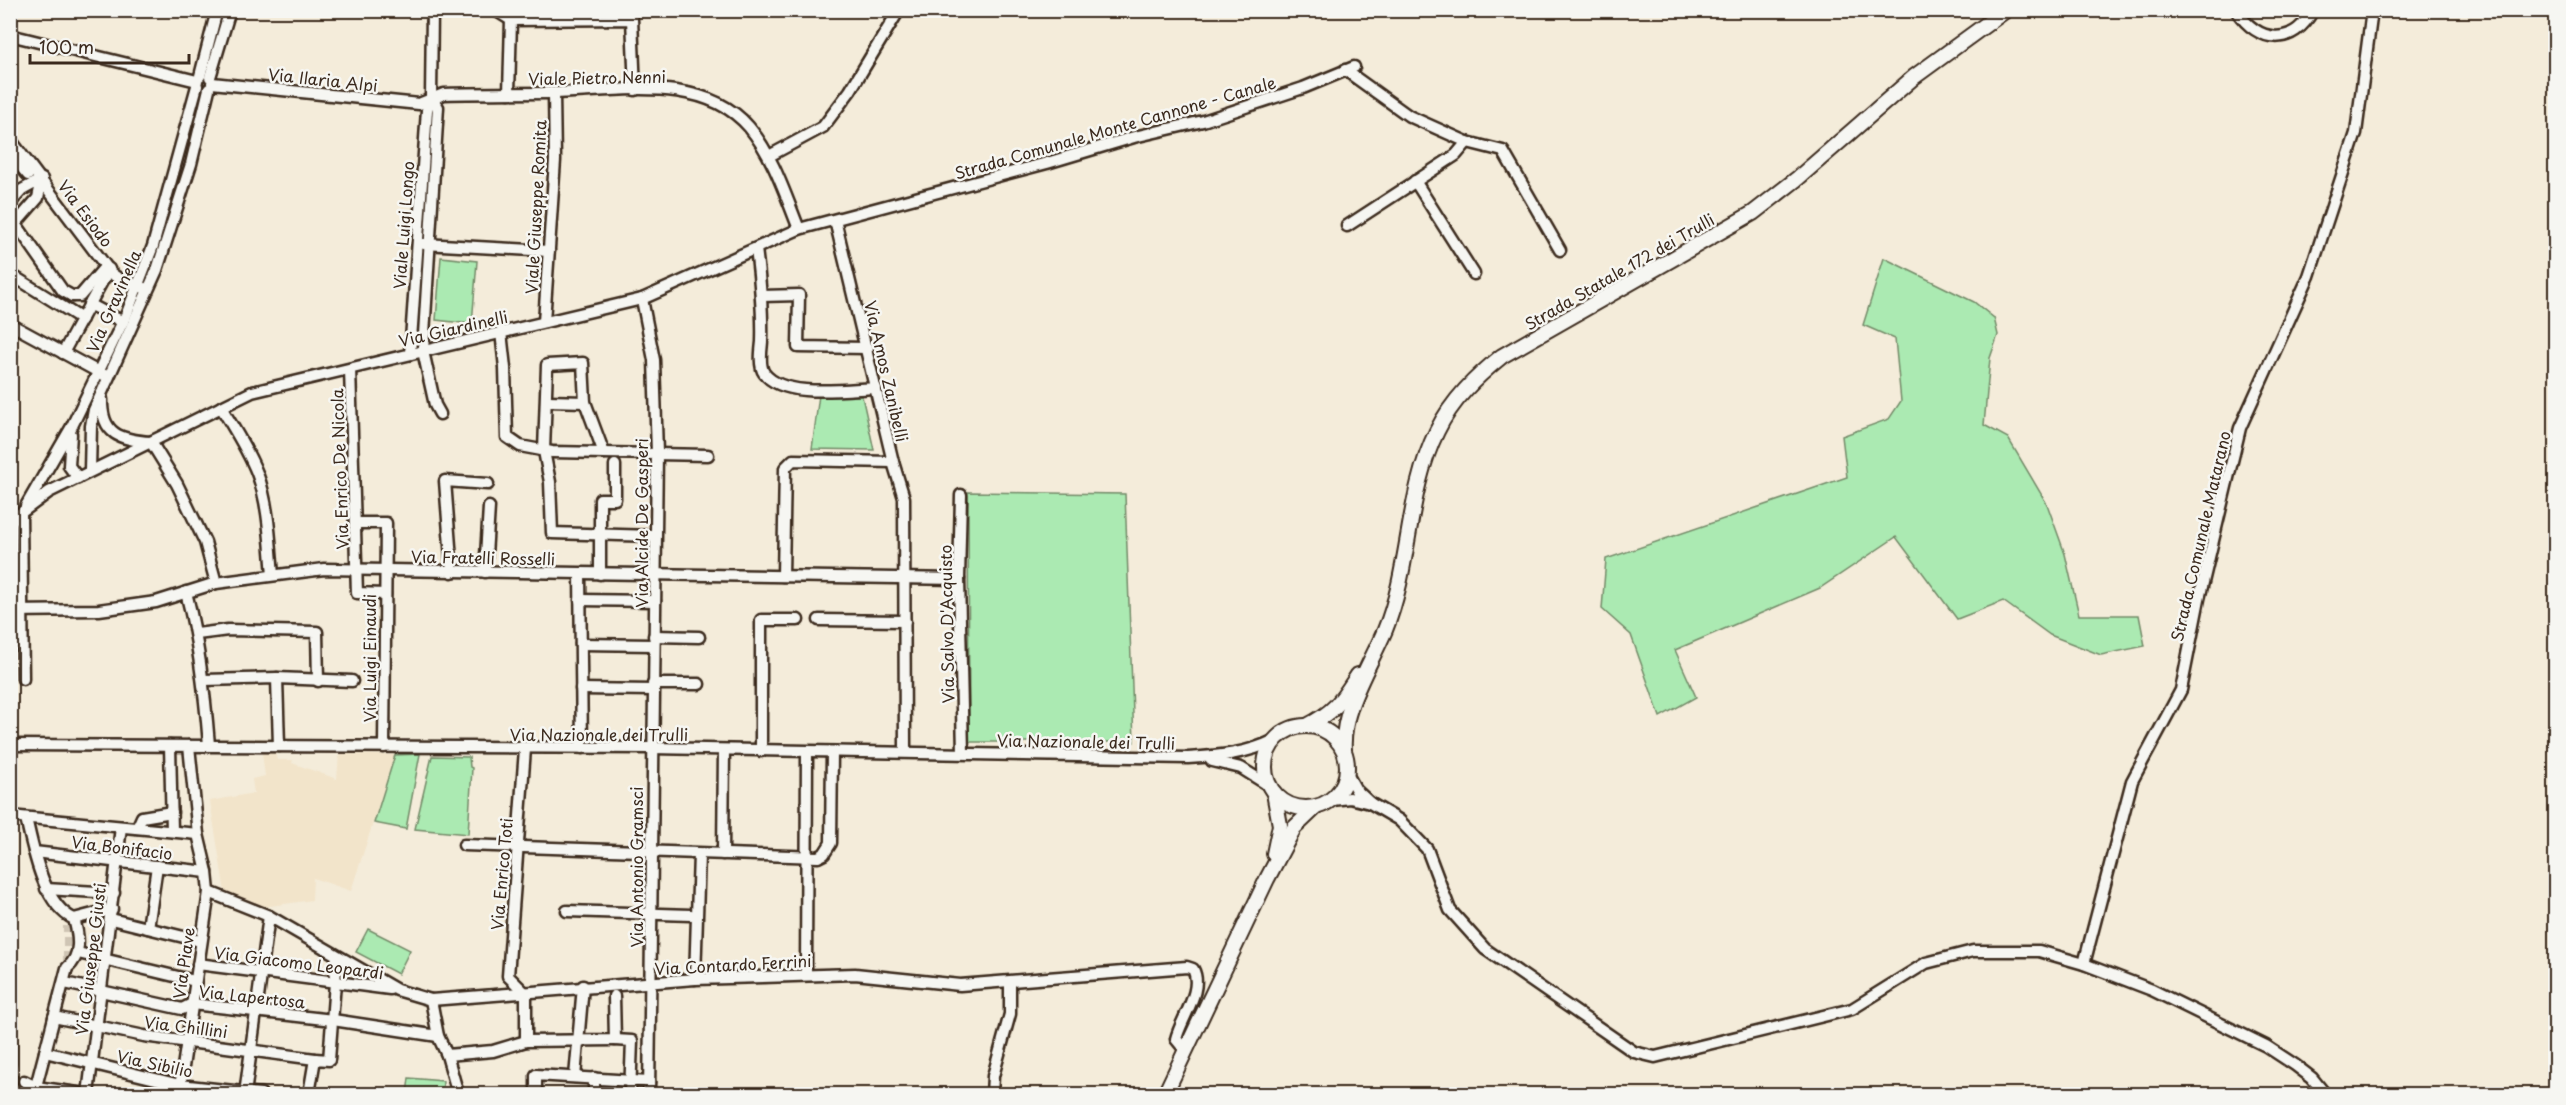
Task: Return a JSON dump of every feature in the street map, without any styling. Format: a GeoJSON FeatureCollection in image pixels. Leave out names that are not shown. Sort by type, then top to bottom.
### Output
{"type":"FeatureCollection","features":[{"type":"Feature","properties":{"kind":"main road","name":"Strada Statale 172 dei Trulli"},"geometry":{"type":"LineString","coordinates":[[1347,774],[1343,734],[1345,722],[1392,609],[1422,472],[1436,432],[1454,403],[1478,376],[1502,356],[1753,213],[1798,178],[1914,77],[2006,10]]}},
{"type":"Feature","properties":{"kind":"main road","name":"Strada Statale 172 dei Trulli"},"geometry":{"type":"LineString","coordinates":[[1275,740],[1289,729],[1307,726],[1337,707],[1377,648]]}},
{"type":"Feature","properties":{"kind":"main road"},"geometry":{"type":"LineString","coordinates":[[1307,726],[1317,727],[1333,736],[1344,750]]}},
{"type":"Feature","properties":{"kind":"main road"},"geometry":{"type":"LineString","coordinates":[[1266,879],[1280,825],[1265,766],[1266,757],[1275,740]]}},
{"type":"Feature","properties":{"kind":"main road"},"geometry":{"type":"LineString","coordinates":[[1166,1095],[1266,879],[1294,828],[1315,808],[1332,800],[1344,786],[1347,774]]}},
{"type":"Feature","properties":{"kind":"main road"},"geometry":{"type":"LineString","coordinates":[[1271,789],[1287,804],[1296,808],[1315,808]]}},
{"type":"Feature","properties":{"kind":"street","name":"Via Gravinella"},"geometry":{"type":"LineString","coordinates":[[204,82],[217,10]]}},
{"type":"Feature","properties":{"kind":"street","name":"Via Gravinella"},"geometry":{"type":"LineString","coordinates":[[90,471],[91,426],[94,410],[110,378],[144,287],[169,195],[204,82],[230,10]]}},
{"type":"Feature","properties":{"kind":"street","name":"Viale Luigi Longo"},"geometry":{"type":"LineString","coordinates":[[410,354],[427,110],[431,98],[432,10]]}},
{"type":"Feature","properties":{"kind":"street"},"geometry":{"type":"LineString","coordinates":[[495,10],[511,20],[632,19],[635,90]]}},
{"type":"Feature","properties":{"kind":"street"},"geometry":{"type":"LineString","coordinates":[[769,156],[823,126],[850,91],[899,10]]}},
{"type":"Feature","properties":{"kind":"street"},"geometry":{"type":"LineString","coordinates":[[2236,10],[2254,29],[2267,35],[2280,37],[2293,35],[2306,23],[2313,10]]}},
{"type":"Feature","properties":{"kind":"street","name":"Strada Comunale Matarano"},"geometry":{"type":"LineString","coordinates":[[2084,964],[2132,781],[2181,690],[2199,598],[2240,428],[2309,276],[2356,133],[2372,10]]}},
{"type":"Feature","properties":{"kind":"street"},"geometry":{"type":"LineString","coordinates":[[509,93],[511,20]]}},
{"type":"Feature","properties":{"kind":"street","name":"Via Ilaria Alpi"},"geometry":{"type":"LineString","coordinates":[[10,35],[204,82],[419,104],[431,98]]}},
{"type":"Feature","properties":{"kind":"street","name":"Strada Comunale Monte Cannone - Canale"},"geometry":{"type":"LineString","coordinates":[[917,198],[1134,137],[1203,121],[1304,88],[1350,69],[1409,116],[1467,142]]}},
{"type":"Feature","properties":{"kind":"street","name":"Viale Pietro Nenni"},"geometry":{"type":"LineString","coordinates":[[431,98],[444,94],[635,90],[680,92],[716,101],[748,126],[769,156],[799,229]]}},
{"type":"Feature","properties":{"kind":"street","name":"Viale Giuseppe Romita"},"geometry":{"type":"LineString","coordinates":[[544,322],[555,160],[554,93]]}},
{"type":"Feature","properties":{"kind":"street","name":"Viale Luigi Longo"},"geometry":{"type":"LineString","coordinates":[[431,98],[438,107],[423,351],[435,405],[440,414]]}},
{"type":"Feature","properties":{"kind":"street","name":"Via Esiodo"},"geometry":{"type":"LineString","coordinates":[[10,139],[107,267],[119,279],[144,287]]}},
{"type":"Feature","properties":{"kind":"street"},"geometry":{"type":"LineString","coordinates":[[1347,226],[1456,155],[1467,142],[1503,151],[1560,250]]}},
{"type":"Feature","properties":{"kind":"street"},"geometry":{"type":"LineString","coordinates":[[10,154],[28,175]]}},
{"type":"Feature","properties":{"kind":"street"},"geometry":{"type":"LineString","coordinates":[[10,204],[22,190],[42,179]]}},
{"type":"Feature","properties":{"kind":"street"},"geometry":{"type":"LineString","coordinates":[[42,179],[38,198],[13,227],[63,291],[72,296],[80,296],[107,267]]}},
{"type":"Feature","properties":{"kind":"street"},"geometry":{"type":"LineString","coordinates":[[1415,181],[1474,274]]}},
{"type":"Feature","properties":{"kind":"street","name":"Via Giardinelli"},"geometry":{"type":"LineString","coordinates":[[10,521],[49,492],[252,392],[642,299],[799,229],[917,198]]}},
{"type":"Feature","properties":{"kind":"street","name":"Via Amos Zanibelli"},"geometry":{"type":"LineString","coordinates":[[835,220],[868,348],[893,462],[904,498],[905,752]]}},
{"type":"Feature","properties":{"kind":"street"},"geometry":{"type":"LineString","coordinates":[[417,243],[549,251]]}},
{"type":"Feature","properties":{"kind":"street"},"geometry":{"type":"LineString","coordinates":[[756,249],[762,296],[761,357],[763,372],[774,382],[788,388],[813,390],[876,388]]}},
{"type":"Feature","properties":{"kind":"street"},"geometry":{"type":"LineString","coordinates":[[63,353],[107,267]]}},
{"type":"Feature","properties":{"kind":"street"},"geometry":{"type":"LineString","coordinates":[[10,274],[82,319]]}},
{"type":"Feature","properties":{"kind":"street","name":"Via Gravinella"},"geometry":{"type":"LineString","coordinates":[[21,514],[42,483],[72,428],[123,322],[144,287]]}},
{"type":"Feature","properties":{"kind":"street"},"geometry":{"type":"LineString","coordinates":[[762,296],[799,295],[798,347],[868,348]]}},
{"type":"Feature","properties":{"kind":"street"},"geometry":{"type":"LineString","coordinates":[[64,308],[72,296]]}},
{"type":"Feature","properties":{"kind":"street","name":"Via Alcide De Gasperi"},"geometry":{"type":"LineString","coordinates":[[642,299],[654,360],[657,453],[652,748]]}},
{"type":"Feature","properties":{"kind":"street"},"geometry":{"type":"LineString","coordinates":[[89,304],[123,322]]}},
{"type":"Feature","properties":{"kind":"street"},"geometry":{"type":"LineString","coordinates":[[10,324],[110,378]]}},
{"type":"Feature","properties":{"kind":"street"},"geometry":{"type":"LineString","coordinates":[[501,332],[505,368],[507,437],[520,446],[544,451],[708,455]]}},
{"type":"Feature","properties":{"kind":"street"},"geometry":{"type":"LineString","coordinates":[[604,453],[585,402],[583,363],[547,365],[548,401],[544,451],[550,482],[552,533],[654,536]]}},
{"type":"Feature","properties":{"kind":"street","name":"Via Enrico De Nicola"},"geometry":{"type":"LineString","coordinates":[[350,369],[357,593],[385,594]]}},
{"type":"Feature","properties":{"kind":"street"},"geometry":{"type":"LineString","coordinates":[[102,394],[101,414],[112,433],[125,440],[152,442],[177,484],[205,542],[216,582]]}},
{"type":"Feature","properties":{"kind":"street"},"geometry":{"type":"LineString","coordinates":[[548,401],[585,402]]}},
{"type":"Feature","properties":{"kind":"street"},"geometry":{"type":"LineString","coordinates":[[221,407],[258,475],[269,534],[273,575]]}},
{"type":"Feature","properties":{"kind":"street"},"geometry":{"type":"LineString","coordinates":[[72,428],[69,466],[71,472],[78,478]]}},
{"type":"Feature","properties":{"kind":"street"},"geometry":{"type":"LineString","coordinates":[[783,576],[785,468],[793,460],[893,462]]}},
{"type":"Feature","properties":{"kind":"street"},"geometry":{"type":"LineString","coordinates":[[600,574],[600,499],[615,499],[615,465]]}},
{"type":"Feature","properties":{"kind":"street"},"geometry":{"type":"LineString","coordinates":[[452,572],[445,481],[488,484]]}},
{"type":"Feature","properties":{"kind":"street","name":"Via Salvo D'Acquisto"},"geometry":{"type":"LineString","coordinates":[[961,495],[963,753]]}},
{"type":"Feature","properties":{"kind":"street"},"geometry":{"type":"LineString","coordinates":[[485,572],[489,507]]}},
{"type":"Feature","properties":{"kind":"street"},"geometry":{"type":"LineString","coordinates":[[21,514],[23,679]]}},
{"type":"Feature","properties":{"kind":"street","name":"Via Luigi Einaudi"},"geometry":{"type":"LineString","coordinates":[[355,523],[386,523],[384,747]]}},
{"type":"Feature","properties":{"kind":"street","name":"Via Fratelli Rosselli"},"geometry":{"type":"LineString","coordinates":[[10,611],[99,610],[156,602],[216,582],[324,569],[960,579]]}},
{"type":"Feature","properties":{"kind":"street"},"geometry":{"type":"LineString","coordinates":[[580,574],[582,748]]}},
{"type":"Feature","properties":{"kind":"street"},"geometry":{"type":"LineString","coordinates":[[186,592],[197,634],[204,680],[209,745]]}},
{"type":"Feature","properties":{"kind":"street"},"geometry":{"type":"LineString","coordinates":[[580,600],[656,601]]}},
{"type":"Feature","properties":{"kind":"street"},"geometry":{"type":"LineString","coordinates":[[761,751],[762,620],[798,620]]}},
{"type":"Feature","properties":{"kind":"street"},"geometry":{"type":"LineString","coordinates":[[819,620],[905,621]]}},
{"type":"Feature","properties":{"kind":"street"},"geometry":{"type":"LineString","coordinates":[[197,634],[228,630],[317,632],[318,681]]}},
{"type":"Feature","properties":{"kind":"street"},"geometry":{"type":"LineString","coordinates":[[581,644],[699,638]]}},
{"type":"Feature","properties":{"kind":"street"},"geometry":{"type":"LineString","coordinates":[[204,680],[277,678],[351,681]]}},
{"type":"Feature","properties":{"kind":"street"},"geometry":{"type":"LineString","coordinates":[[277,678],[279,746]]}},
{"type":"Feature","properties":{"kind":"street"},"geometry":{"type":"LineString","coordinates":[[581,689],[699,684]]}},
{"type":"Feature","properties":{"kind":"street","name":"Via Nazionale dei Trulli"},"geometry":{"type":"LineString","coordinates":[[1188,758],[1241,753],[1257,749],[1275,740]]}},
{"type":"Feature","properties":{"kind":"street","name":"Via Nazionale dei Trulli"},"geometry":{"type":"LineString","coordinates":[[10,745],[652,748],[1188,758],[1226,763],[1241,768],[1271,789]]}},
{"type":"Feature","properties":{"kind":"street"},"geometry":{"type":"LineString","coordinates":[[170,746],[172,831]]}},
{"type":"Feature","properties":{"kind":"street","name":"Via Piave"},"geometry":{"type":"LineString","coordinates":[[179,1090],[209,892],[198,834],[189,746]]}},
{"type":"Feature","properties":{"kind":"street","name":"Via Antonio Gramsci"},"geometry":{"type":"LineString","coordinates":[[649,1095],[652,748]]}},
{"type":"Feature","properties":{"kind":"street","name":"Via Enrico Toti"},"geometry":{"type":"LineString","coordinates":[[525,749],[508,976],[526,994]]}},
{"type":"Feature","properties":{"kind":"street"},"geometry":{"type":"LineString","coordinates":[[723,854],[724,750]]}},
{"type":"Feature","properties":{"kind":"street"},"geometry":{"type":"LineString","coordinates":[[806,974],[807,752]]}},
{"type":"Feature","properties":{"kind":"street"},"geometry":{"type":"LineString","coordinates":[[464,845],[818,857],[824,854],[831,843],[832,752]]}},
{"type":"Feature","properties":{"kind":"street"},"geometry":{"type":"LineString","coordinates":[[1347,774],[1356,790],[1370,804]]}},
{"type":"Feature","properties":{"kind":"street"},"geometry":{"type":"LineString","coordinates":[[1332,800],[1350,798],[1370,804],[1399,820],[1427,849],[1450,910],[1485,949],[1634,1052],[1654,1057],[1852,1009],[1926,963],[1973,951],[2039,951],[2084,964],[2152,990],[2266,1046],[2312,1078],[2325,1095]]}},
{"type":"Feature","properties":{"kind":"street"},"geometry":{"type":"LineString","coordinates":[[137,828],[142,817],[172,812]]}},
{"type":"Feature","properties":{"kind":"street"},"geometry":{"type":"LineString","coordinates":[[10,816],[198,834]]}},
{"type":"Feature","properties":{"kind":"street"},"geometry":{"type":"LineString","coordinates":[[26,818],[46,889],[77,931],[78,953],[75,962],[68,965],[35,1091]]}},
{"type":"Feature","properties":{"kind":"street","name":"Via Giuseppe Giusti"},"geometry":{"type":"LineString","coordinates":[[87,1095],[121,827]]}},
{"type":"Feature","properties":{"kind":"street","name":"Via Bonifacio"},"geometry":{"type":"LineString","coordinates":[[34,852],[207,872]]}},
{"type":"Feature","properties":{"kind":"street"},"geometry":{"type":"LineString","coordinates":[[695,979],[699,854]]}},
{"type":"Feature","properties":{"kind":"street"},"geometry":{"type":"LineString","coordinates":[[148,928],[157,866]]}},
{"type":"Feature","properties":{"kind":"street"},"geometry":{"type":"LineString","coordinates":[[46,889],[114,893]]}},
{"type":"Feature","properties":{"kind":"street","name":"Via Contardo Ferrini"},"geometry":{"type":"LineString","coordinates":[[209,892],[269,916],[397,990],[431,1000],[526,994],[583,986],[806,974],[855,974],[960,986],[1178,967],[1193,969],[1197,977],[1197,984],[1176,1039],[1185,1050]]}},
{"type":"Feature","properties":{"kind":"street"},"geometry":{"type":"LineString","coordinates":[[567,911],[691,915]]}},
{"type":"Feature","properties":{"kind":"street"},"geometry":{"type":"LineString","coordinates":[[70,921],[111,914],[148,928],[200,941]]}},
{"type":"Feature","properties":{"kind":"street"},"geometry":{"type":"LineString","coordinates":[[245,1094],[269,916]]}},
{"type":"Feature","properties":{"kind":"street"},"geometry":{"type":"LineString","coordinates":[[78,953],[195,981]]}},
{"type":"Feature","properties":{"kind":"street"},"geometry":{"type":"LineString","coordinates":[[309,1095],[315,1059],[329,1060],[337,957]]}},
{"type":"Feature","properties":{"kind":"street","name":"Via Giacomo Leopardi"},"geometry":{"type":"LineString","coordinates":[[198,964],[397,990]]}},
{"type":"Feature","properties":{"kind":"street"},"geometry":{"type":"LineString","coordinates":[[992,1095],[993,1076],[1011,1014],[1010,982]]}},
{"type":"Feature","properties":{"kind":"street","name":"Via Lapertosa"},"geometry":{"type":"LineString","coordinates":[[65,983],[182,1009],[192,1004],[333,1020],[438,1036]]}},
{"type":"Feature","properties":{"kind":"street"},"geometry":{"type":"LineString","coordinates":[[575,1077],[583,986]]}},
{"type":"Feature","properties":{"kind":"street"},"geometry":{"type":"LineString","coordinates":[[526,994],[526,1041]]}},
{"type":"Feature","properties":{"kind":"street"},"geometry":{"type":"LineString","coordinates":[[614,996],[615,1040]]}},
{"type":"Feature","properties":{"kind":"street"},"geometry":{"type":"LineString","coordinates":[[431,1000],[438,1036],[447,1055],[458,1095]]}},
{"type":"Feature","properties":{"kind":"street","name":"Via Chillini"},"geometry":{"type":"LineString","coordinates":[[54,1017],[144,1036],[315,1059]]}},
{"type":"Feature","properties":{"kind":"street"},"geometry":{"type":"LineString","coordinates":[[10,1041],[10,1063]]}},
{"type":"Feature","properties":{"kind":"street"},"geometry":{"type":"LineString","coordinates":[[447,1055],[492,1051],[526,1041],[632,1041],[630,1095]]}},
{"type":"Feature","properties":{"kind":"street","name":"Via Sibilio"},"geometry":{"type":"LineString","coordinates":[[45,1052],[179,1090],[261,1095]]}},
{"type":"Feature","properties":{"kind":"street"},"geometry":{"type":"LineString","coordinates":[[536,1095],[536,1075],[649,1082]]}},
{"type":"Feature","properties":{"kind":"street"},"geometry":{"type":"LineString","coordinates":[[594,1078],[594,1095]]}},
{"type":"Feature","properties":{"kind":"street"},"geometry":{"type":"LineString","coordinates":[[24,1081],[35,1091],[87,1095]]}},
{"type":"Feature","properties":{"kind":"shaded area"},"geometry":{"type":"Polygon","coordinates":[[[262,753],[275,753],[277,760],[293,760],[292,763],[337,779],[339,754],[395,755],[351,891],[313,878],[312,900],[263,907],[225,892],[210,801],[254,793],[252,779],[265,776],[262,753]]]}},
{"type":"Feature","properties":{"kind":"green space"},"geometry":{"type":"Polygon","coordinates":[[[441,257],[477,261],[472,324],[436,320],[441,257]]]}},
{"type":"Feature","properties":{"kind":"green space"},"geometry":{"type":"Polygon","coordinates":[[[1884,258],[1974,302],[1994,318],[1998,335],[1990,358],[1984,425],[2008,438],[2047,504],[2065,554],[2079,615],[2139,615],[2145,646],[2101,655],[2050,635],[2003,601],[1957,619],[1896,537],[1820,588],[1675,650],[1696,697],[1660,717],[1631,635],[1602,609],[1606,559],[1847,477],[1842,436],[1889,419],[1901,401],[1895,339],[1863,325],[1884,258]]]}},
{"type":"Feature","properties":{"kind":"green space"},"geometry":{"type":"Polygon","coordinates":[[[819,395],[862,396],[874,450],[812,449],[819,395]]]}},
{"type":"Feature","properties":{"kind":"green space"},"geometry":{"type":"Polygon","coordinates":[[[968,492],[1125,494],[1134,742],[969,742],[968,492]]]}},
{"type":"Feature","properties":{"kind":"green space"},"geometry":{"type":"Polygon","coordinates":[[[420,754],[406,829],[374,823],[395,755],[420,754]]]}},
{"type":"Feature","properties":{"kind":"green space"},"geometry":{"type":"Polygon","coordinates":[[[432,756],[469,757],[472,768],[468,834],[415,829],[432,756]]]}},
{"type":"Feature","properties":{"kind":"green space"},"geometry":{"type":"Polygon","coordinates":[[[368,929],[410,950],[398,974],[356,952],[368,929]]]}},
{"type":"Feature","properties":{"kind":"green space"},"geometry":{"type":"Polygon","coordinates":[[[409,1078],[443,1081],[442,1094],[407,1094],[409,1078]]]}},
{"type":"Feature","properties":{"kind":"tunnel"},"geometry":{"type":"LineString","coordinates":[[68,926],[68,962]]}}]}
